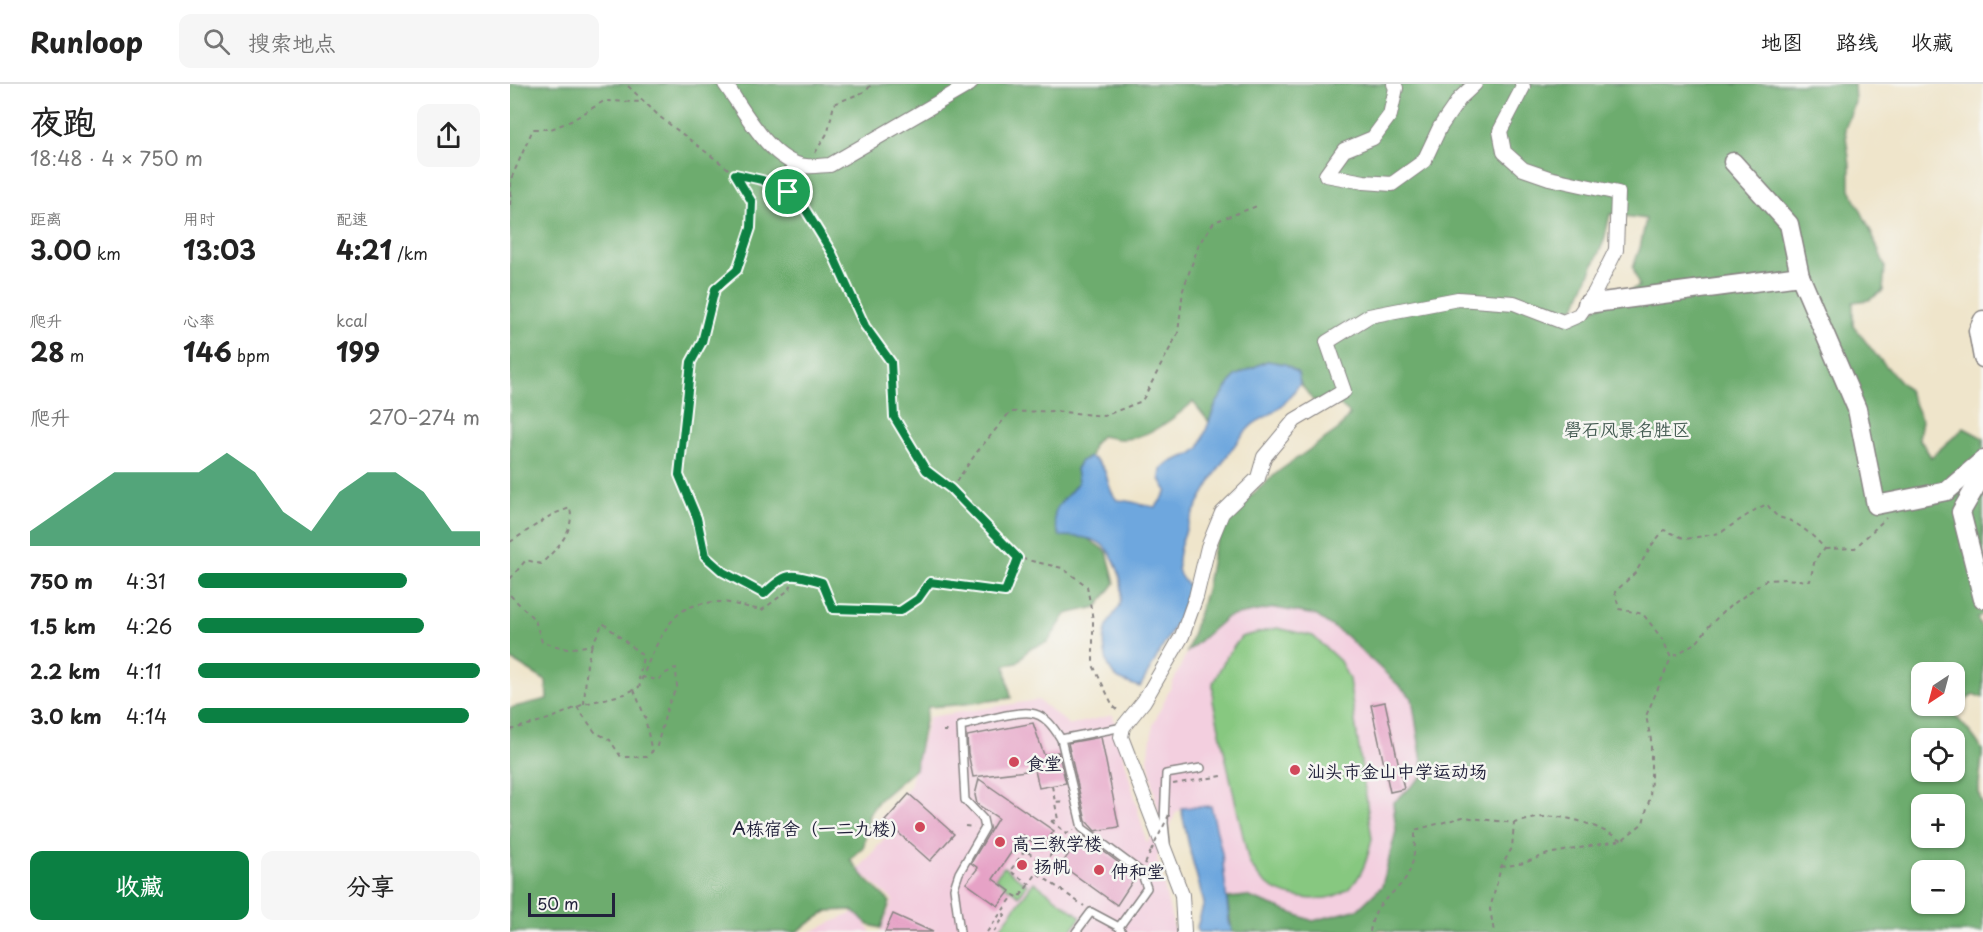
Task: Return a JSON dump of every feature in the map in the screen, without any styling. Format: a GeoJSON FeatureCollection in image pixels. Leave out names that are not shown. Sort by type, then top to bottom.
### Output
{"type":"FeatureCollection","features":[{"type":"Feature","properties":{"kind":"street"},"geometry":{"type":"LineString","coordinates":[[725,84],[766,141],[783,157],[805,166],[830,165],[970,84]]}},
{"type":"Feature","properties":{"kind":"street"},"geometry":{"type":"LineString","coordinates":[[1394,84],[1396,88],[1390,115],[1373,138],[1344,150],[1326,175],[1364,182],[1392,184],[1424,161],[1440,127],[1460,98],[1475,84]]}},
{"type":"Feature","properties":{"kind":"street"},"geometry":{"type":"LineString","coordinates":[[1184,932],[1182,895],[1122,737],[1126,724],[1144,701],[1182,636],[1196,597],[1208,547],[1222,513],[1258,478],[1264,457],[1295,420],[1344,391],[1327,342],[1369,316],[1458,299],[1514,303],[1563,322],[1579,315],[1595,292],[1616,250],[1618,193],[1548,178],[1523,169],[1504,152],[1500,131],[1523,87],[1522,84]]}},
{"type":"Feature","properties":{"kind":"street"},"geometry":{"type":"LineString","coordinates":[[1732,162],[1789,224],[1800,276],[1857,409],[1876,505],[1947,491],[1983,460]]}},
{"type":"Feature","properties":{"kind":"street"},"geometry":{"type":"LineString","coordinates":[[1587,304],[1800,276]]}},
{"type":"Feature","properties":{"kind":"street"},"geometry":{"type":"LineString","coordinates":[[1983,320],[1978,331],[1983,358]]}},
{"type":"Feature","properties":{"kind":"street"},"geometry":{"type":"LineString","coordinates":[[1983,474],[1961,513],[1983,598]]}},
{"type":"Feature","properties":{"kind":"lane"},"geometry":{"type":"LineString","coordinates":[[960,932],[954,888],[959,873],[985,828],[983,819],[965,800],[961,726],[1031,712],[1052,724],[1061,739],[1082,828],[1141,872],[1147,888],[1120,930],[1091,912],[1076,932]]}},
{"type":"Feature","properties":{"kind":"lane"},"geometry":{"type":"LineString","coordinates":[[1061,739],[1126,724]]}},
{"type":"Feature","properties":{"kind":"lane"},"geometry":{"type":"LineString","coordinates":[[1167,853],[1164,823],[1167,774],[1201,768]]}},
{"type":"Feature","properties":{"kind":"path"},"geometry":{"type":"LineString","coordinates":[[626,84],[644,102],[735,174],[752,202],[751,228],[737,270],[715,289],[702,342],[691,362],[679,475],[697,518],[705,556],[723,572],[764,594],[779,579],[794,574],[822,582],[833,609],[900,611],[918,599],[930,582],[1005,592],[1018,558]]}},
{"type":"Feature","properties":{"kind":"path"},"geometry":{"type":"LineString","coordinates":[[814,154],[828,132],[834,104],[866,91],[872,84]]}},
{"type":"Feature","properties":{"kind":"path"},"geometry":{"type":"LineString","coordinates":[[510,205],[511,179],[533,129],[551,129],[571,121],[604,101],[644,102]]}},
{"type":"Feature","properties":{"kind":"path"},"geometry":{"type":"LineString","coordinates":[[783,157],[788,192]]}},
{"type":"Feature","properties":{"kind":"path"},"geometry":{"type":"LineString","coordinates":[[735,174],[762,180],[797,196],[832,253],[865,326],[891,362],[894,417],[926,470],[951,489],[1018,558],[1062,568],[1087,586],[1093,620],[1093,665],[1113,706],[1126,724]]}},
{"type":"Feature","properties":{"kind":"path"},"geometry":{"type":"LineString","coordinates":[[951,489],[977,452],[1010,412],[1054,411],[1104,416],[1142,401],[1178,333],[1182,290],[1198,244],[1214,222],[1257,206]]}},
{"type":"Feature","properties":{"kind":"path"},"geometry":{"type":"LineString","coordinates":[[1671,658],[1663,640],[1643,614],[1619,609],[1615,592],[1636,572],[1651,546],[1664,530],[1686,539],[1720,533],[1767,504],[1776,516],[1794,523],[1818,540],[1825,549]]}},
{"type":"Feature","properties":{"kind":"path"},"geometry":{"type":"LineString","coordinates":[[510,542],[553,514],[570,508],[573,520],[561,544],[541,564],[526,560],[510,579]]}},
{"type":"Feature","properties":{"kind":"path"},"geometry":{"type":"LineString","coordinates":[[1501,867],[1548,854],[1622,840],[1643,823],[1650,797],[1651,778],[1651,740],[1646,716],[1671,658],[1698,641],[1725,610],[1766,580],[1810,581],[1815,559],[1825,549],[1855,548],[1885,519],[1895,515]]}},
{"type":"Feature","properties":{"kind":"path"},"geometry":{"type":"LineString","coordinates":[[639,687],[648,660],[669,625],[683,611],[700,604],[721,602],[762,610],[790,589],[794,574]]}},
{"type":"Feature","properties":{"kind":"path"},"geometry":{"type":"LineString","coordinates":[[510,595],[534,620],[542,642],[567,649],[592,645]]}},
{"type":"Feature","properties":{"kind":"path"},"geometry":{"type":"LineString","coordinates":[[584,704],[587,663],[592,645],[603,623],[643,656],[639,687]]}},
{"type":"Feature","properties":{"kind":"path"},"geometry":{"type":"LineString","coordinates":[[577,707],[595,732],[610,740],[621,757],[647,757],[657,746],[668,705],[677,687],[676,668],[658,680],[642,677]]}},
{"type":"Feature","properties":{"kind":"path"},"geometry":{"type":"LineString","coordinates":[[510,730],[552,718],[584,704],[625,694],[639,687]]}},
{"type":"Feature","properties":{"kind":"path"},"geometry":{"type":"LineString","coordinates":[[634,689],[645,717],[652,753]]}},
{"type":"Feature","properties":{"kind":"path"},"geometry":{"type":"LineString","coordinates":[[1172,784],[1222,776]]}},
{"type":"Feature","properties":{"kind":"path"},"geometry":{"type":"LineString","coordinates":[[1052,786],[1058,819],[1051,821],[1067,833]]}},
{"type":"Feature","properties":{"kind":"path"},"geometry":{"type":"LineString","coordinates":[[1055,802],[1075,799]]}},
{"type":"Feature","properties":{"kind":"path"},"geometry":{"type":"LineString","coordinates":[[1141,872],[1170,813],[1171,804]]}},
{"type":"Feature","properties":{"kind":"path"},"geometry":{"type":"LineString","coordinates":[[1370,932],[1371,919],[1382,901],[1403,882],[1414,857],[1415,830],[1463,817],[1514,823],[1546,817],[1568,818],[1622,840]]}},
{"type":"Feature","properties":{"kind":"path"},"geometry":{"type":"LineString","coordinates":[[1494,932],[1490,909],[1501,867],[1512,848],[1514,823]]}},
{"type":"Feature","properties":{"kind":"path"},"geometry":{"type":"LineString","coordinates":[[987,932],[1014,895],[1018,898],[1067,833],[1082,828]]}},
{"type":"Feature","properties":{"kind":"path"},"geometry":{"type":"LineString","coordinates":[[1029,884],[1010,871],[1025,850],[1044,864]]}},
{"type":"Feature","properties":{"kind":"path"},"geometry":{"type":"LineString","coordinates":[[1037,873],[1091,912]]}},
{"type":"Feature","properties":{"kind":"path"},"geometry":{"type":"LineString","coordinates":[[994,932],[1005,915],[1002,912]]}},
{"type":"Feature","properties":{"kind":"path"},"geometry":{"type":"LineString","coordinates":[[1489,932],[1492,927]]}},
{"type":"Feature","properties":{"kind":"shaded area"},"geometry":{"type":"Polygon","coordinates":[[[1275,608],[1314,615],[1346,636],[1412,698],[1424,775],[1393,803],[1396,831],[1382,886],[1358,910],[1313,921],[1247,896],[1227,898],[1222,853],[1211,806],[1181,808],[1175,814],[1157,858],[1175,932],[880,932],[893,900],[858,870],[887,835],[875,824],[910,786],[929,717],[1038,700],[1070,725],[1113,715],[1147,844],[1159,818],[1148,759],[1153,725],[1187,652],[1227,617],[1275,608]]]}},
{"type":"Feature","properties":{"kind":"shaded area"},"geometry":{"type":"Polygon","coordinates":[[[857,911],[871,932],[810,932],[857,911]]]}},
{"type":"Feature","properties":{"kind":"green space","name":"礐石风景名胜区"},"geometry":{"type":"Polygon","coordinates":[[[510,84],[1854,84],[1855,102],[1845,129],[1850,165],[1850,189],[1885,266],[1883,291],[1869,300],[1853,302],[1853,325],[1876,355],[1908,390],[1922,421],[1919,438],[1931,457],[1964,428],[1983,438],[1983,614],[1977,618],[1983,630],[1983,698],[1973,694],[1965,702],[1965,662],[1911,662],[1911,716],[1956,716],[1973,735],[1982,750],[1979,793],[1983,805],[1983,932],[1391,932],[1381,929],[1375,932],[1232,932],[1227,898],[1247,896],[1313,921],[1358,909],[1382,886],[1396,831],[1393,803],[1424,775],[1412,698],[1346,636],[1315,615],[1275,608],[1227,617],[1187,652],[1206,590],[1214,547],[1229,515],[1279,471],[1340,428],[1350,414],[1330,397],[1315,403],[1300,383],[1298,373],[1285,364],[1267,361],[1235,376],[1216,404],[1209,422],[1193,402],[1160,427],[1140,436],[1120,439],[1101,436],[1093,445],[1090,457],[1081,461],[1076,469],[1079,482],[1066,497],[1060,536],[1084,536],[1107,552],[1115,583],[1097,607],[1066,614],[1048,642],[1029,649],[1017,663],[1005,665],[1011,698],[928,707],[915,769],[879,800],[869,814],[864,846],[850,860],[890,902],[881,928],[869,925],[852,910],[828,911],[796,932],[510,932],[510,708],[547,699],[546,681],[510,659],[510,84]],[[1610,214],[1604,241],[1575,307],[1553,314],[1588,312],[1639,286],[1633,267],[1646,219],[1610,214]]]}},
{"type":"Feature","properties":{"kind":"green space","name":"汕头市金山中学运动场"},"geometry":{"type":"Polygon","coordinates":[[[1277,628],[1313,636],[1340,661],[1349,679],[1372,839],[1367,859],[1358,879],[1339,894],[1317,899],[1293,896],[1272,888],[1264,882],[1249,863],[1213,701],[1213,683],[1227,656],[1241,637],[1277,628]]]}},
{"type":"Feature","properties":{"kind":"green space"},"geometry":{"type":"Polygon","coordinates":[[[1004,867],[1027,885],[1019,896],[995,878],[1004,867]]]}},
{"type":"Feature","properties":{"kind":"green space"},"geometry":{"type":"Polygon","coordinates":[[[1034,882],[1081,917],[1070,932],[1005,932],[1000,928],[1034,882]]]}},
{"type":"Feature","properties":{"kind":"water"},"geometry":{"type":"Polygon","coordinates":[[[1267,361],[1285,364],[1298,373],[1300,383],[1281,407],[1249,428],[1214,476],[1190,521],[1182,542],[1178,561],[1180,575],[1189,586],[1179,618],[1140,687],[1121,680],[1110,669],[1104,645],[1108,624],[1120,605],[1122,597],[1121,581],[1115,562],[1110,553],[1098,542],[1081,537],[1060,536],[1056,526],[1055,512],[1078,482],[1076,469],[1081,461],[1090,457],[1102,466],[1117,500],[1156,507],[1167,491],[1160,479],[1161,469],[1168,463],[1191,454],[1199,448],[1216,404],[1235,376],[1267,361]]]}},
{"type":"Feature","properties":{"kind":"water"},"geometry":{"type":"Polygon","coordinates":[[[1211,806],[1222,853],[1232,932],[1198,932],[1197,927],[1204,903],[1181,808],[1211,806]]]}},
{"type":"Feature","properties":{"kind":"building"},"geometry":{"type":"Polygon","coordinates":[[[1385,702],[1404,789],[1390,792],[1371,705],[1385,702]]]}},
{"type":"Feature","properties":{"kind":"building","name":"食堂"},"geometry":{"type":"Polygon","coordinates":[[[1033,723],[1044,755],[1058,752],[1066,783],[1039,788],[1035,770],[973,777],[967,736],[1033,723]]]}},
{"type":"Feature","properties":{"kind":"building","name":"食堂"},"geometry":{"type":"Polygon","coordinates":[[[1101,737],[1119,827],[1095,831],[1086,821],[1068,743],[1101,737]]]}},
{"type":"Feature","properties":{"kind":"building","name":"高三教学楼"},"geometry":{"type":"Polygon","coordinates":[[[979,779],[1054,831],[1041,849],[1023,835],[993,879],[1010,891],[998,906],[966,883],[978,868],[971,863],[998,818],[977,804],[975,795],[979,779]]]}},
{"type":"Feature","properties":{"kind":"building","name":"A栋宿舍（一二九楼）"},"geometry":{"type":"Polygon","coordinates":[[[909,794],[954,834],[930,861],[885,821],[909,794]]]}},
{"type":"Feature","properties":{"kind":"building","name":"仲和堂"},"geometry":{"type":"Polygon","coordinates":[[[1082,835],[1136,876],[1117,905],[1061,865],[1082,835]]]}},
{"type":"Feature","properties":{"kind":"building"},"geometry":{"type":"Polygon","coordinates":[[[893,914],[933,932],[885,932],[893,914]]]}},
{"type":"Feature","properties":{"kind":"place","name":"食堂"},"geometry":{"type":"Point","coordinates":[1014,762]}},
{"type":"Feature","properties":{"kind":"place","name":"汕头市金山中学运动场"},"geometry":{"type":"Point","coordinates":[1295,770]}},
{"type":"Feature","properties":{"kind":"place","name":"A栋宿舍（一二九楼）"},"geometry":{"type":"Point","coordinates":[920,827]}},
{"type":"Feature","properties":{"kind":"place","name":"高三教学楼"},"geometry":{"type":"Point","coordinates":[1000,842]}},
{"type":"Feature","properties":{"kind":"place","name":"扬帆"},"geometry":{"type":"Point","coordinates":[1022,865]}},
{"type":"Feature","properties":{"kind":"place","name":"仲和堂"},"geometry":{"type":"Point","coordinates":[1099,870]}},
{"type":"Feature","properties":{"kind":"route"},"geometry":{"type":"LineString","coordinates":[[735,174],[762,180],[788,192],[797,196],[832,253],[865,326],[891,362],[894,417],[926,470],[951,489],[1018,558],[1005,592],[930,582],[918,599],[900,611],[833,609],[822,582],[794,574],[779,579],[764,594],[723,572],[705,556],[697,518],[679,475],[691,362],[702,342],[715,289],[737,270],[751,228],[752,202],[735,174]]}}]}
